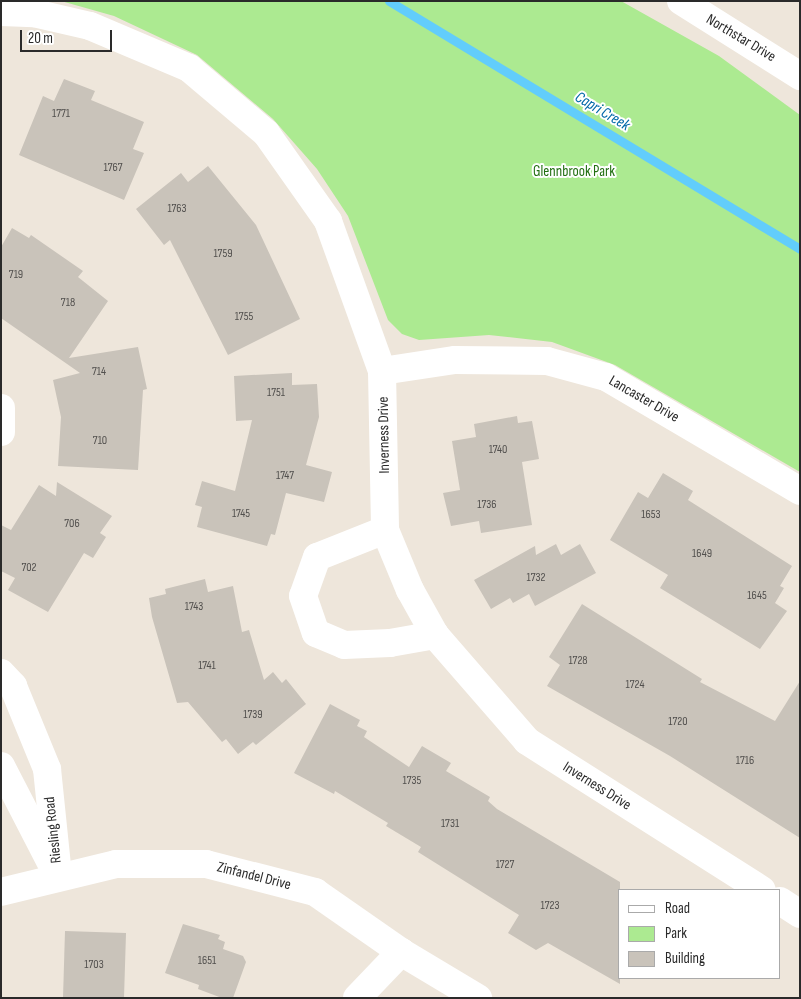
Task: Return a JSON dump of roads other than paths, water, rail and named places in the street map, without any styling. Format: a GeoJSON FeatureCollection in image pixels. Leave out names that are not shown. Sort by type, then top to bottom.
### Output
{"type":"FeatureCollection","features":[{"type":"Feature","properties":{"kind":"street","name":"Northstar Drive"},"geometry":{"type":"LineString","coordinates":[[681,1],[800,76]]}},
{"type":"Feature","properties":{"kind":"street","name":"Inverness Drive"},"geometry":{"type":"LineString","coordinates":[[1,12],[34,13],[90,26],[189,68],[266,133],[328,221],[382,371],[385,530],[410,590],[435,635],[527,742],[760,889]]}},
{"type":"Feature","properties":{"kind":"street","name":"Lancaster Drive"},"geometry":{"type":"LineString","coordinates":[[382,371],[455,360],[547,361],[606,377],[800,491]]}},
{"type":"Feature","properties":{"kind":"street"},"geometry":{"type":"LineString","coordinates":[[1,408],[1,432]]}},
{"type":"Feature","properties":{"kind":"street"},"geometry":{"type":"LineString","coordinates":[[385,530],[317,557],[303,596],[316,633],[344,645],[390,643],[435,635]]}},
{"type":"Feature","properties":{"kind":"street","name":"Riesling Road"},"geometry":{"type":"LineString","coordinates":[[1,673],[13,686],[46,769],[58,876]]}},
{"type":"Feature","properties":{"kind":"street","name":"Riesling Road"},"geometry":{"type":"LineString","coordinates":[[1,766],[58,876]]}},
{"type":"Feature","properties":{"kind":"street","name":"Zinfandel Drive"},"geometry":{"type":"LineString","coordinates":[[1,892],[58,876],[116,864],[206,864],[315,892],[401,952],[478,998]]}},
{"type":"Feature","properties":{"kind":"street"},"geometry":{"type":"LineString","coordinates":[[781,902],[800,914]]}},
{"type":"Feature","properties":{"kind":"street"},"geometry":{"type":"LineString","coordinates":[[357,998],[401,952]]}},
{"type":"Feature","properties":{"kind":"waterway","name":"Capri Creek"},"geometry":{"type":"LineString","coordinates":[[389,1],[800,249]]}},
{"type":"Feature","properties":{"kind":"park label","name":"Glennbrook Park"},"geometry":{"type":"Point","coordinates":[574,172]}}]}
